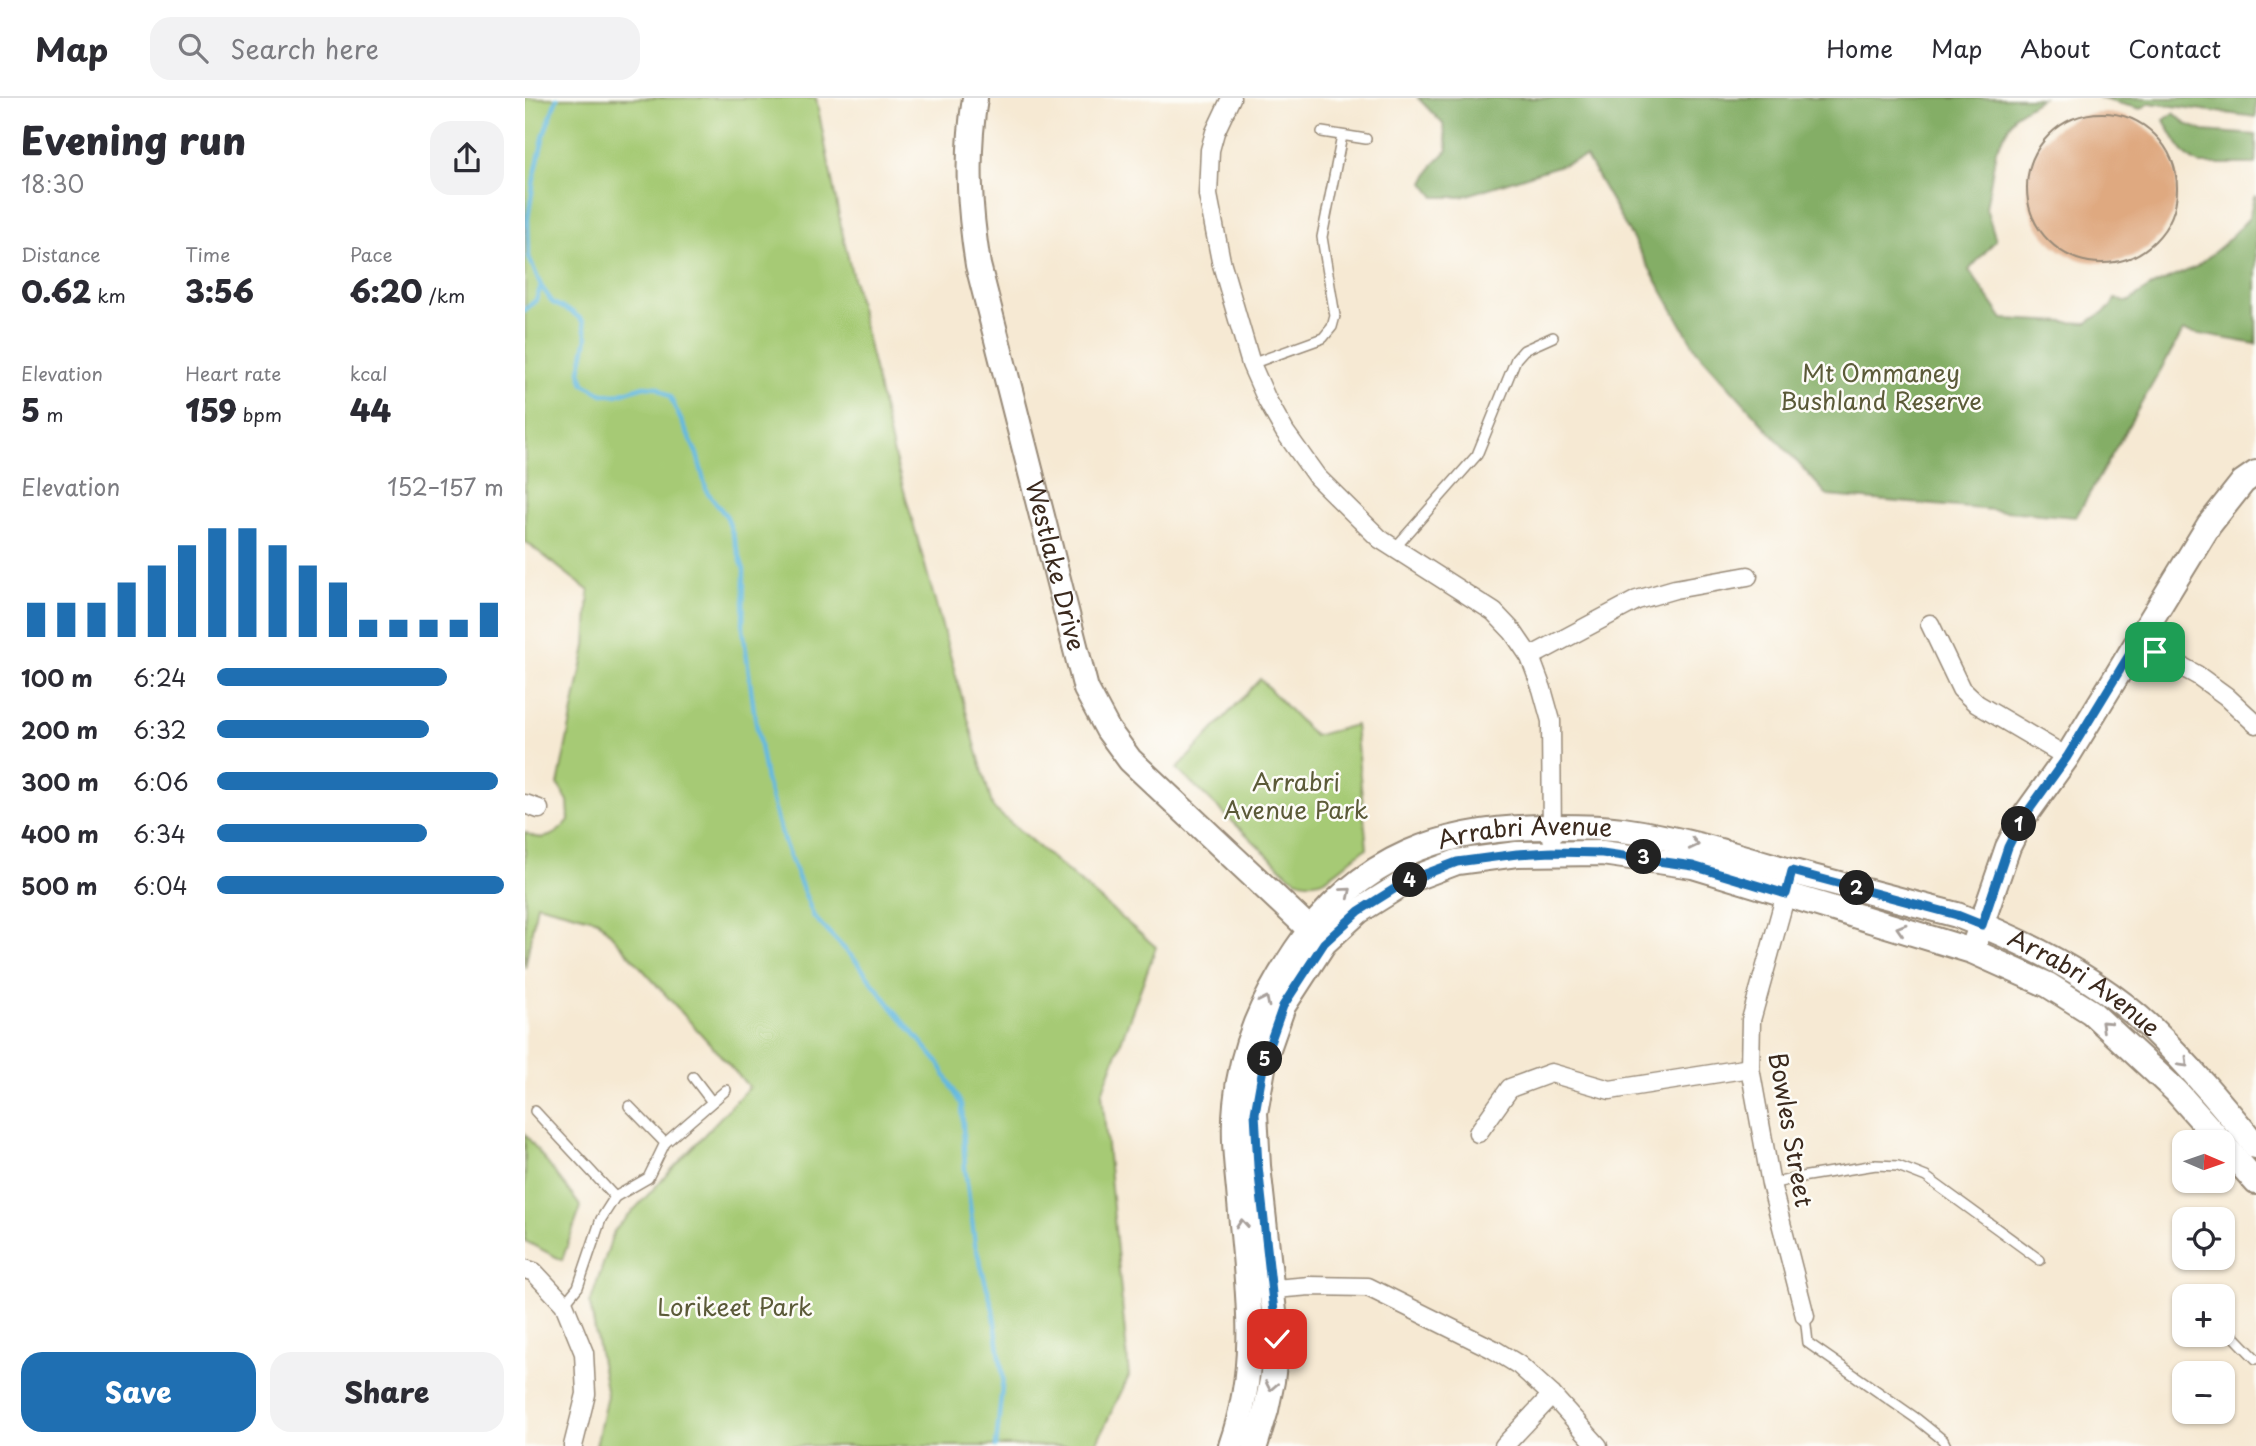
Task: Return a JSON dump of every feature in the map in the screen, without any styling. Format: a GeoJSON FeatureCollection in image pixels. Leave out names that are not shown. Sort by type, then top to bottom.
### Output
{"type":"FeatureCollection","features":[{"type":"Feature","properties":{"kind":"street","name":"Westlake Drive"},"geometry":{"type":"LineString","coordinates":[[975,98],[968,172],[970,215],[978,265],[1086,689],[1108,730],[1130,760],[1317,936]]}},
{"type":"Feature","properties":{"kind":"street"},"geometry":{"type":"LineString","coordinates":[[1231,98],[1215,132],[1210,150],[1208,195],[1221,261],[1251,364],[1285,432],[1317,477],[1380,539],[1494,612],[1513,632],[1530,657],[1551,721],[1552,852]]}},
{"type":"Feature","properties":{"kind":"street"},"geometry":{"type":"LineString","coordinates":[[1972,951],[2008,847],[2021,821],[2067,757],[2209,525],[2243,482],[2256,474]]}},
{"type":"Feature","properties":{"kind":"street"},"geometry":{"type":"LineString","coordinates":[[1530,657],[1636,600],[1675,589],[1748,576]]}},
{"type":"Feature","properties":{"kind":"street"},"geometry":{"type":"LineString","coordinates":[[1930,624],[1961,689],[1977,704],[2067,757]]}},
{"type":"Feature","properties":{"kind":"street"},"geometry":{"type":"LineString","coordinates":[[2137,642],[2197,675],[2227,696],[2256,724]]}},
{"type":"Feature","properties":{"kind":"street","name":"Arrabri Avenue"},"geometry":{"type":"LineString","coordinates":[[1255,1446],[1266,1410],[1277,1339],[1260,1290],[1235,1127],[1241,1068],[1248,1041],[1265,1001],[1317,936],[1346,891],[1388,862],[1453,835],[1484,830],[1551,827],[1621,830],[1660,836],[1972,951],[2048,985],[2091,1012],[2176,1091],[2210,1130]]}},
{"type":"Feature","properties":{"kind":"street","name":"Arrabri Avenue"},"geometry":{"type":"LineString","coordinates":[[1317,936],[1407,881],[1457,862],[1552,852],[1602,853],[1693,866],[1957,915],[2022,942],[2066,966],[2109,996],[2150,1028],[2189,1067],[2256,1146]]}},
{"type":"Feature","properties":{"kind":"street","name":"Bowles Street"},"geometry":{"type":"LineString","coordinates":[[1789,883],[1751,1020],[1750,1068],[1771,1184],[1805,1316]]}},
{"type":"Feature","properties":{"kind":"street"},"geometry":{"type":"LineString","coordinates":[[1478,1133],[1510,1088],[1551,1073],[1611,1090],[1750,1068]]}},
{"type":"Feature","properties":{"kind":"street","name":"Arrabri Avenue"},"geometry":{"type":"LineString","coordinates":[[2235,1158],[2256,1182]]}},
{"type":"Feature","properties":{"kind":"street"},"geometry":{"type":"LineString","coordinates":[[525,1269],[534,1272],[564,1304],[584,1353],[586,1394],[573,1446]]}},
{"type":"Feature","properties":{"kind":"street"},"geometry":{"type":"LineString","coordinates":[[1260,1290],[1310,1286],[1369,1287],[1519,1365],[1552,1395],[1598,1446]]}},
{"type":"Feature","properties":{"kind":"street","name":"Arrabri Avenue"},"geometry":{"type":"LineString","coordinates":[[1231,1446],[1249,1374],[1250,1324],[1260,1290]]}},
{"type":"Feature","properties":{"kind":"street"},"geometry":{"type":"LineString","coordinates":[[1504,1446],[1552,1395]]}},
{"type":"Feature","properties":{"kind":"lane"},"geometry":{"type":"LineString","coordinates":[[1322,132],[1366,139]]}},
{"type":"Feature","properties":{"kind":"lane"},"geometry":{"type":"LineString","coordinates":[[1251,364],[1324,338],[1332,327],[1335,316],[1322,237],[1342,136]]}},
{"type":"Feature","properties":{"kind":"lane"},"geometry":{"type":"LineString","coordinates":[[1394,549],[1477,455],[1516,359],[1524,350],[1553,337]]}},
{"type":"Feature","properties":{"kind":"lane"},"geometry":{"type":"LineString","coordinates":[[693,1077],[712,1102]]}},
{"type":"Feature","properties":{"kind":"lane"},"geometry":{"type":"LineString","coordinates":[[564,1304],[578,1287],[601,1220],[615,1197],[648,1178],[665,1143],[726,1090]]}},
{"type":"Feature","properties":{"kind":"lane"},"geometry":{"type":"LineString","coordinates":[[629,1106],[665,1143]]}},
{"type":"Feature","properties":{"kind":"lane"},"geometry":{"type":"LineString","coordinates":[[535,1111],[615,1197]]}},
{"type":"Feature","properties":{"kind":"lane"},"geometry":{"type":"LineString","coordinates":[[1771,1184],[1876,1165],[1898,1166],[1926,1177],[2040,1260]]}},
{"type":"Feature","properties":{"kind":"lane"},"geometry":{"type":"LineString","coordinates":[[1805,1316],[1808,1343],[1917,1419],[1943,1440],[1946,1446]]}},
{"type":"Feature","properties":{"kind":"lane"},"geometry":{"type":"LineString","coordinates":[[2235,1337],[2256,1359]]}},
{"type":"Feature","properties":{"kind":"green space","name":"Lorikeet Park"},"geometry":{"type":"Polygon","coordinates":[[[525,98],[816,98],[842,231],[894,455],[993,808],[1156,947],[1102,1093],[1129,1376],[1095,1446],[596,1446],[607,1395],[590,1304],[614,1231],[749,1087],[598,920],[537,904],[525,968],[525,832],[537,837],[549,836],[569,820],[568,801],[558,785],[586,646],[589,591],[525,541],[525,98]]]}},
{"type":"Feature","properties":{"kind":"green space","name":"Mt Ommaney Bushland Reserve"},"geometry":{"type":"Polygon","coordinates":[[[1418,98],[2042,98],[2015,115],[1996,150],[1986,208],[1996,240],[1969,270],[2003,319],[2087,323],[2111,307],[2115,299],[2128,302],[2150,287],[2196,267],[2224,244],[2249,218],[2256,196],[2256,344],[2183,331],[2076,517],[1828,496],[1696,350],[1586,157],[1461,197],[1435,197],[1424,183],[1433,165],[1448,150],[1443,124],[1418,98]]]}},
{"type":"Feature","properties":{"kind":"green space"},"geometry":{"type":"Polygon","coordinates":[[[2098,98],[2256,98],[2256,117],[2150,103],[2141,109],[2098,98]]]}},
{"type":"Feature","properties":{"kind":"green space"},"geometry":{"type":"Polygon","coordinates":[[[2174,113],[2186,124],[2203,131],[2256,135],[2256,164],[2199,164],[2193,161],[2178,145],[2164,120],[2174,113]]]}},
{"type":"Feature","properties":{"kind":"green space","name":"Arrabri Avenue Park"},"geometry":{"type":"Polygon","coordinates":[[[1260,679],[1314,736],[1355,725],[1367,848],[1322,880],[1302,881],[1290,876],[1177,769],[1260,679]]]}},
{"type":"Feature","properties":{"kind":"green space"},"geometry":{"type":"Polygon","coordinates":[[[525,1134],[581,1207],[562,1260],[525,1241],[525,1134]]]}},
{"type":"Feature","properties":{"kind":"building"},"geometry":{"type":"Polygon","coordinates":[[[2102,113],[2131,119],[2155,135],[2171,159],[2177,188],[2171,217],[2155,241],[2131,257],[2102,263],[2073,257],[2049,241],[2033,217],[2027,188],[2033,159],[2049,135],[2073,119],[2102,113]]]}},
{"type":"Feature","properties":{"kind":"waterway"},"geometry":{"type":"LineString","coordinates":[[557,98],[544,134],[534,179],[528,219],[529,257],[541,286],[553,303],[583,321],[587,338],[580,371],[584,384],[603,394],[616,395],[644,386],[657,387],[670,397],[697,454],[707,492],[727,517],[744,570],[743,628],[766,780],[784,842],[814,917],[856,961],[938,1062],[962,1105],[965,1168],[975,1244],[993,1309],[1003,1377],[996,1446]]}},
{"type":"Feature","properties":{"kind":"waterway"},"geometry":{"type":"LineString","coordinates":[[525,310],[536,300],[541,286]]}},
{"type":"Feature","properties":{"kind":"route"},"geometry":{"type":"LineString","coordinates":[[1277,1339],[1258,1166],[1255,1113],[1265,1057],[1283,1006],[1324,943],[1359,911],[1407,881],[1457,862],[1517,854],[1602,853],[1693,866],[1786,894],[1792,871],[1957,915],[1982,925],[1997,876],[2021,821],[2067,757],[2137,642],[2155,652]]}}]}
